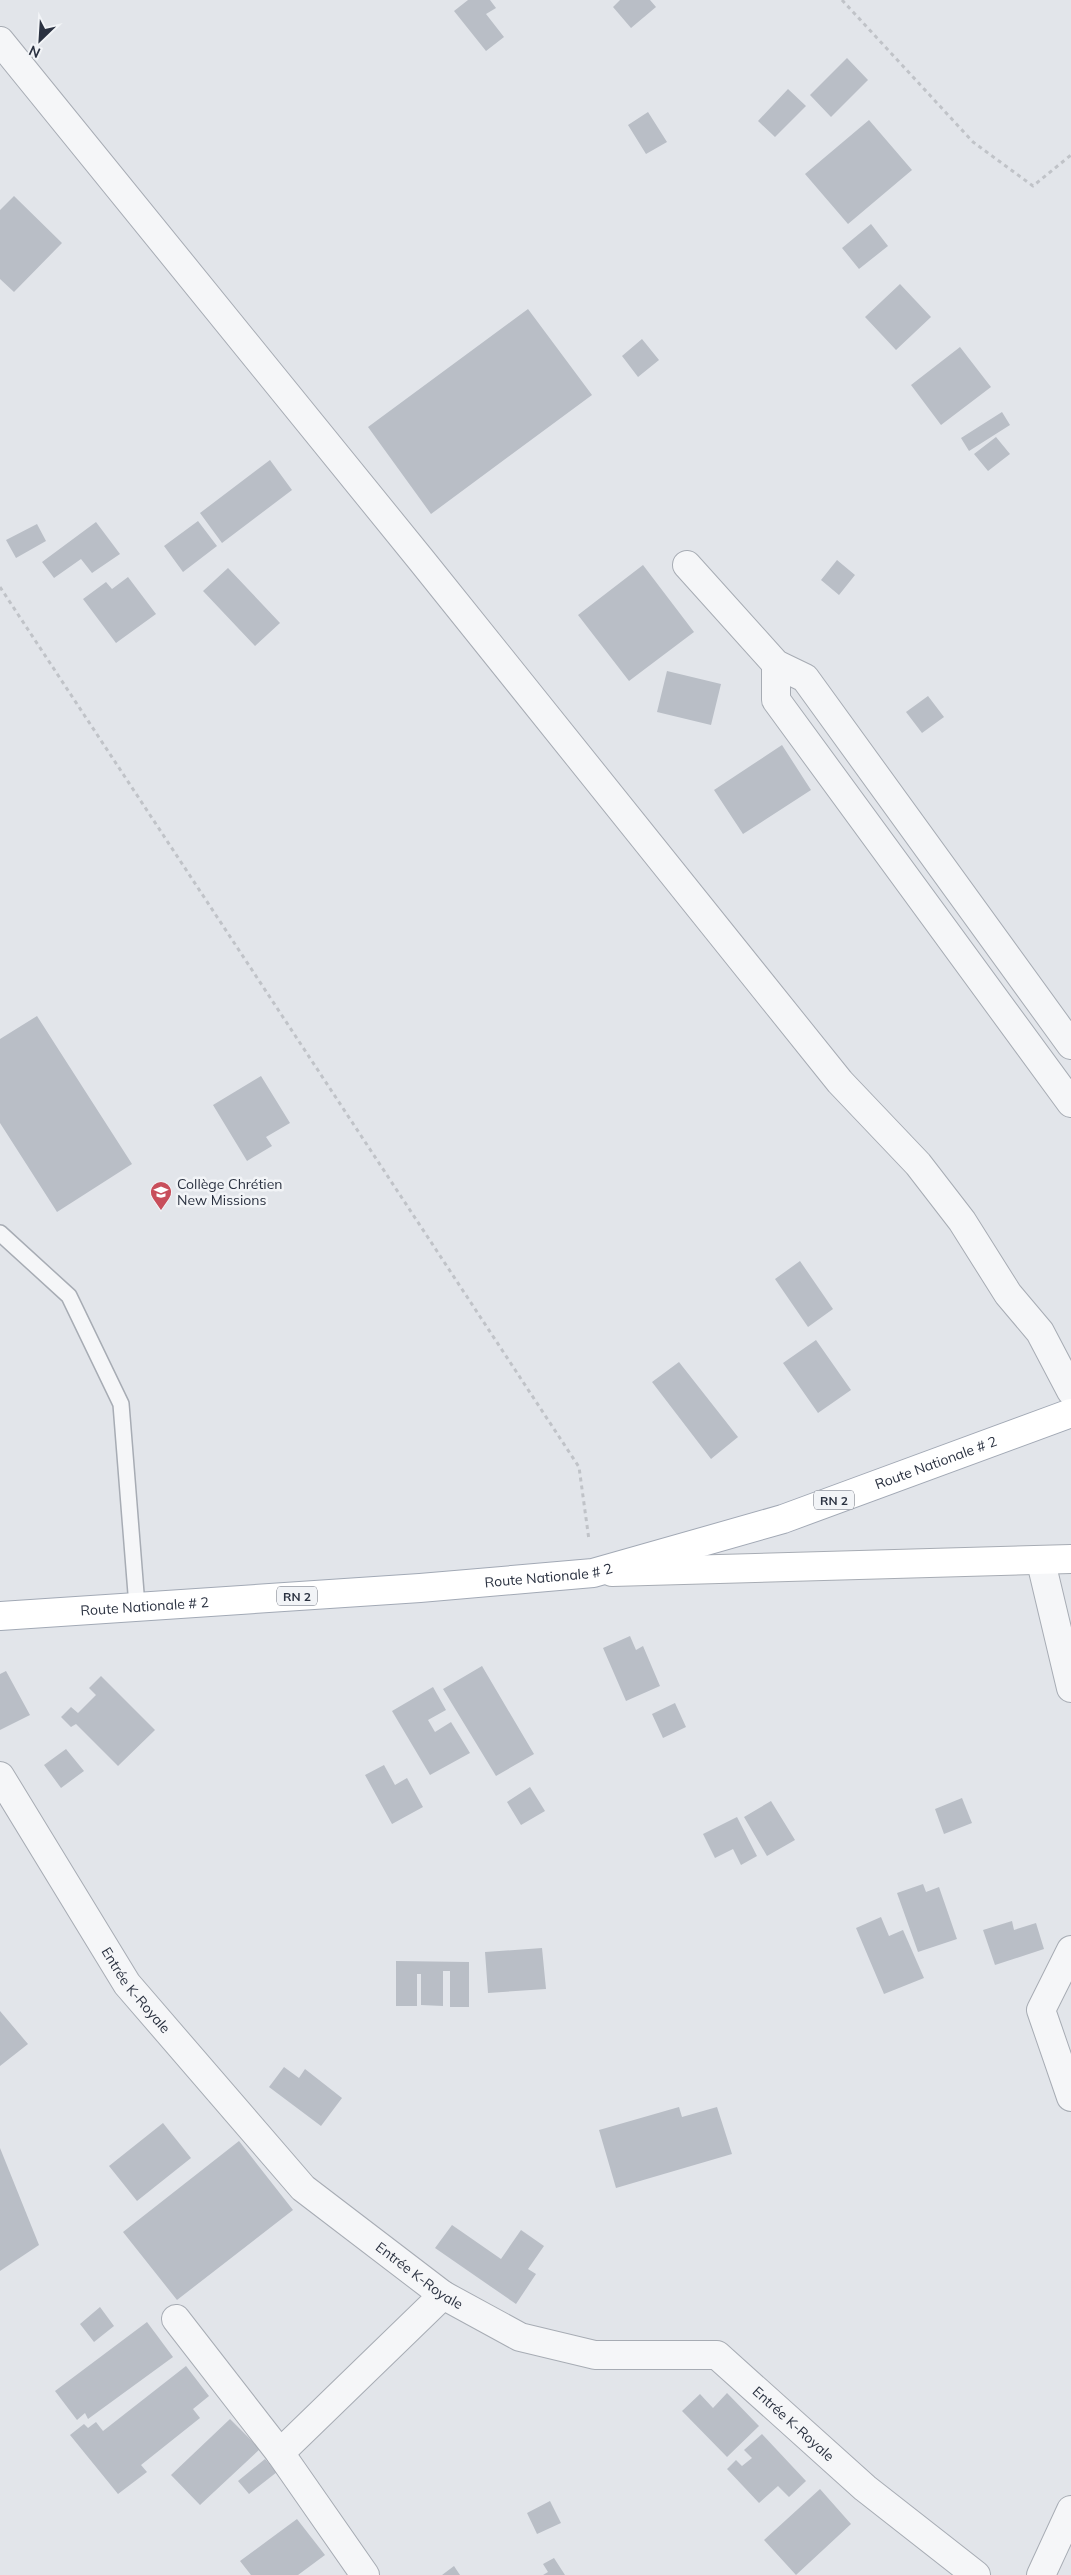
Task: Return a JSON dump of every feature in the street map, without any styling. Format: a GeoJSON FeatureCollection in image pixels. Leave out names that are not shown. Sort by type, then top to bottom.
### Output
{"type":"FeatureCollection","features":[{"type":"Feature","properties":{"kind":"main road","name":"Route Nationale # 2"},"geometry":{"type":"LineString","coordinates":[[0,1616],[420,1588],[593,1573],[783,1519],[1071,1414]]}},
{"type":"Feature","properties":{"kind":"main road"},"geometry":{"type":"LineString","coordinates":[[593,1573],[1041,1562],[1071,1559]]}},
{"type":"Feature","properties":{"kind":"street"},"geometry":{"type":"LineString","coordinates":[[0,41],[416,554],[840,1082],[918,1164],[962,1221],[1008,1294],[1040,1332],[1071,1391]]}},
{"type":"Feature","properties":{"kind":"street"},"geometry":{"type":"LineString","coordinates":[[687,564],[776,664],[806,678],[1071,1045]]}},
{"type":"Feature","properties":{"kind":"street"},"geometry":{"type":"LineString","coordinates":[[776,664],[776,700],[1071,1103]]}},
{"type":"Feature","properties":{"kind":"street"},"geometry":{"type":"LineString","coordinates":[[1041,1562],[1071,1688]]}},
{"type":"Feature","properties":{"kind":"street","name":"Entrée K-Royale"},"geometry":{"type":"LineString","coordinates":[[0,1776],[127,1984],[302,2188],[443,2295],[520,2337],[595,2355],[717,2355],[865,2488],[976,2575]]}},
{"type":"Feature","properties":{"kind":"street"},"geometry":{"type":"LineString","coordinates":[[1071,1950],[1041,2010],[1071,2097]]}},
{"type":"Feature","properties":{"kind":"street"},"geometry":{"type":"LineString","coordinates":[[280,2453],[443,2295]]}},
{"type":"Feature","properties":{"kind":"street"},"geometry":{"type":"LineString","coordinates":[[176,2319],[280,2453],[365,2575]]}},
{"type":"Feature","properties":{"kind":"street"},"geometry":{"type":"LineString","coordinates":[[1040,2575],[1071,2510]]}},
{"type":"Feature","properties":{"kind":"lane"},"geometry":{"type":"LineString","coordinates":[[0,1233],[69,1296],[121,1404],[137,1606]]}},
{"type":"Feature","properties":{"kind":"path"},"geometry":{"type":"LineString","coordinates":[[842,0],[973,142],[1032,186],[1071,155]]}},
{"type":"Feature","properties":{"kind":"path"},"geometry":{"type":"LineString","coordinates":[[0,587],[579,1468],[593,1573]]}},
{"type":"Feature","properties":{"kind":"building"},"geometry":{"type":"Polygon","coordinates":[[[468,0],[490,0],[496,8],[486,14],[504,37],[486,51],[454,11],[468,0]]]}},
{"type":"Feature","properties":{"kind":"building"},"geometry":{"type":"Polygon","coordinates":[[[620,0],[650,0],[656,7],[631,28],[613,7],[620,0]]]}},
{"type":"Feature","properties":{"kind":"building"},"geometry":{"type":"Polygon","coordinates":[[[847,58],[868,80],[831,117],[810,95],[847,58]]]}},
{"type":"Feature","properties":{"kind":"building"},"geometry":{"type":"Polygon","coordinates":[[[788,89],[806,106],[775,137],[758,121],[788,89]]]}},
{"type":"Feature","properties":{"kind":"building"},"geometry":{"type":"Polygon","coordinates":[[[648,112],[667,142],[646,154],[628,125],[648,112]]]}},
{"type":"Feature","properties":{"kind":"building"},"geometry":{"type":"Polygon","coordinates":[[[869,120],[912,170],[848,224],[805,174],[869,120]]]}},
{"type":"Feature","properties":{"kind":"building"},"geometry":{"type":"Polygon","coordinates":[[[14,196],[62,243],[14,292],[0,279],[0,210],[14,196]]]}},
{"type":"Feature","properties":{"kind":"building"},"geometry":{"type":"Polygon","coordinates":[[[871,224],[888,246],[859,269],[842,248],[871,224]]]}},
{"type":"Feature","properties":{"kind":"building"},"geometry":{"type":"Polygon","coordinates":[[[900,284],[931,317],[896,350],[865,317],[900,284]]]}},
{"type":"Feature","properties":{"kind":"building"},"geometry":{"type":"Polygon","coordinates":[[[528,309],[592,395],[431,514],[368,427],[528,309]]]}},
{"type":"Feature","properties":{"kind":"building"},"geometry":{"type":"Polygon","coordinates":[[[642,339],[659,360],[638,377],[622,356],[642,339]]]}},
{"type":"Feature","properties":{"kind":"building"},"geometry":{"type":"Polygon","coordinates":[[[960,347],[991,387],[941,425],[911,385],[960,347]]]}},
{"type":"Feature","properties":{"kind":"building"},"geometry":{"type":"Polygon","coordinates":[[[1002,412],[1010,425],[969,451],[961,438],[1002,412]]]}},
{"type":"Feature","properties":{"kind":"building"},"geometry":{"type":"Polygon","coordinates":[[[996,437],[1010,454],[988,471],[974,454],[996,437]]]}},
{"type":"Feature","properties":{"kind":"building"},"geometry":{"type":"Polygon","coordinates":[[[270,460],[292,490],[222,543],[200,513],[270,460]]]}},
{"type":"Feature","properties":{"kind":"building"},"geometry":{"type":"Polygon","coordinates":[[[198,521],[217,546],[183,572],[164,546],[198,521]]]}},
{"type":"Feature","properties":{"kind":"building"},"geometry":{"type":"Polygon","coordinates":[[[96,522],[120,554],[92,573],[81,559],[54,578],[42,562],[96,522]]]}},
{"type":"Feature","properties":{"kind":"building"},"geometry":{"type":"Polygon","coordinates":[[[37,524],[46,541],[16,558],[6,540],[37,524]]]}},
{"type":"Feature","properties":{"kind":"building"},"geometry":{"type":"Polygon","coordinates":[[[837,560],[855,575],[839,595],[821,580],[837,560]]]}},
{"type":"Feature","properties":{"kind":"building"},"geometry":{"type":"Polygon","coordinates":[[[643,565],[694,632],[629,681],[578,615],[643,565]]]}},
{"type":"Feature","properties":{"kind":"building"},"geometry":{"type":"Polygon","coordinates":[[[228,568],[280,623],[255,646],[203,591],[228,568]]]}},
{"type":"Feature","properties":{"kind":"building"},"geometry":{"type":"Polygon","coordinates":[[[128,577],[156,614],[116,643],[83,599],[106,582],[112,589],[128,577]]]}},
{"type":"Feature","properties":{"kind":"building"},"geometry":{"type":"Polygon","coordinates":[[[667,671],[721,684],[711,725],[657,712],[667,671]]]}},
{"type":"Feature","properties":{"kind":"building"},"geometry":{"type":"Polygon","coordinates":[[[928,696],[944,717],[922,733],[906,712],[928,696]]]}},
{"type":"Feature","properties":{"kind":"building"},"geometry":{"type":"Polygon","coordinates":[[[782,745],[811,790],[743,834],[714,790],[782,745]]]}},
{"type":"Feature","properties":{"kind":"building"},"geometry":{"type":"Polygon","coordinates":[[[37,1016],[132,1164],[57,1212],[0,1123],[0,1039],[37,1016]]]}},
{"type":"Feature","properties":{"kind":"building"},"geometry":{"type":"Polygon","coordinates":[[[261,1076],[290,1123],[266,1137],[272,1146],[247,1161],[213,1105],[261,1076]]]}},
{"type":"Feature","properties":{"kind":"building"},"geometry":{"type":"Polygon","coordinates":[[[800,1261],[833,1309],[808,1327],[775,1279],[800,1261]]]}},
{"type":"Feature","properties":{"kind":"building"},"geometry":{"type":"Polygon","coordinates":[[[816,1340],[851,1390],[818,1413],[783,1363],[816,1340]]]}},
{"type":"Feature","properties":{"kind":"building"},"geometry":{"type":"Polygon","coordinates":[[[679,1362],[738,1437],[711,1459],[652,1382],[679,1362]]]}},
{"type":"Feature","properties":{"kind":"building"},"geometry":{"type":"Polygon","coordinates":[[[630,1636],[636,1650],[643,1646],[660,1686],[626,1701],[603,1648],[630,1636]]]}},
{"type":"Feature","properties":{"kind":"building"},"geometry":{"type":"Polygon","coordinates":[[[482,1666],[534,1754],[496,1776],[443,1689],[482,1666]]]}},
{"type":"Feature","properties":{"kind":"building"},"geometry":{"type":"Polygon","coordinates":[[[6,1671],[30,1715],[0,1730],[0,1674],[6,1671]]]}},
{"type":"Feature","properties":{"kind":"building"},"geometry":{"type":"Polygon","coordinates":[[[101,1676],[155,1730],[118,1766],[76,1724],[71,1727],[61,1717],[71,1707],[78,1713],[96,1695],[89,1688],[101,1676]]]}},
{"type":"Feature","properties":{"kind":"building"},"geometry":{"type":"Polygon","coordinates":[[[433,1687],[446,1710],[428,1720],[435,1732],[451,1722],[470,1753],[430,1775],[392,1711],[433,1687]]]}},
{"type":"Feature","properties":{"kind":"building"},"geometry":{"type":"Polygon","coordinates":[[[675,1703],[686,1727],[663,1738],[652,1714],[675,1703]]]}},
{"type":"Feature","properties":{"kind":"building"},"geometry":{"type":"Polygon","coordinates":[[[66,1749],[84,1771],[61,1788],[44,1765],[66,1749]]]}},
{"type":"Feature","properties":{"kind":"building"},"geometry":{"type":"Polygon","coordinates":[[[384,1765],[395,1785],[407,1778],[423,1807],[392,1824],[365,1775],[384,1765]]]}},
{"type":"Feature","properties":{"kind":"building"},"geometry":{"type":"Polygon","coordinates":[[[530,1787],[545,1811],[521,1825],[507,1802],[530,1787]]]}},
{"type":"Feature","properties":{"kind":"building"},"geometry":{"type":"Polygon","coordinates":[[[962,1798],[972,1823],[944,1834],[935,1809],[962,1798]]]}},
{"type":"Feature","properties":{"kind":"building"},"geometry":{"type":"Polygon","coordinates":[[[771,1801],[795,1840],[767,1856],[744,1817],[771,1801]]]}},
{"type":"Feature","properties":{"kind":"building"},"geometry":{"type":"Polygon","coordinates":[[[737,1817],[757,1856],[741,1865],[733,1849],[715,1858],[703,1834],[737,1817]]]}},
{"type":"Feature","properties":{"kind":"building"},"geometry":{"type":"Polygon","coordinates":[[[923,1884],[926,1892],[939,1887],[957,1939],[918,1952],[897,1893],[923,1884]]]}},
{"type":"Feature","properties":{"kind":"building"},"geometry":{"type":"Polygon","coordinates":[[[881,1917],[889,1936],[903,1930],[924,1978],[884,1994],[856,1928],[881,1917]]]}},
{"type":"Feature","properties":{"kind":"building"},"geometry":{"type":"Polygon","coordinates":[[[1012,1921],[1014,1930],[1036,1923],[1044,1949],[995,1965],[983,1930],[1012,1921]]]}},
{"type":"Feature","properties":{"kind":"building"},"geometry":{"type":"Polygon","coordinates":[[[542,1948],[546,1989],[488,1993],[485,1952],[542,1948]]]}},
{"type":"Feature","properties":{"kind":"building"},"geometry":{"type":"Polygon","coordinates":[[[396,1961],[469,1962],[469,2007],[450,2007],[450,1971],[443,1971],[443,2006],[421,2005],[421,1974],[417,1974],[417,2006],[396,2006],[396,1961]]]}},
{"type":"Feature","properties":{"kind":"building"},"geometry":{"type":"Polygon","coordinates":[[[0,2011],[28,2044],[0,2066],[0,2011]]]}},
{"type":"Feature","properties":{"kind":"building"},"geometry":{"type":"Polygon","coordinates":[[[284,2067],[299,2078],[305,2069],[342,2098],[321,2126],[269,2087],[284,2067]]]}},
{"type":"Feature","properties":{"kind":"building"},"geometry":{"type":"Polygon","coordinates":[[[679,2107],[682,2117],[717,2107],[732,2154],[616,2188],[599,2130],[679,2107]]]}},
{"type":"Feature","properties":{"kind":"building"},"geometry":{"type":"Polygon","coordinates":[[[163,2123],[191,2158],[137,2201],[109,2166],[163,2123]]]}},
{"type":"Feature","properties":{"kind":"building"},"geometry":{"type":"Polygon","coordinates":[[[239,2141],[293,2210],[177,2300],[123,2232],[239,2141]]]}},
{"type":"Feature","properties":{"kind":"building"},"geometry":{"type":"Polygon","coordinates":[[[0,2148],[39,2245],[0,2271],[0,2148]]]}},
{"type":"Feature","properties":{"kind":"building"},"geometry":{"type":"Polygon","coordinates":[[[452,2225],[501,2259],[521,2230],[544,2246],[528,2269],[536,2274],[516,2304],[435,2248],[452,2225]]]}},
{"type":"Feature","properties":{"kind":"building"},"geometry":{"type":"Polygon","coordinates":[[[100,2307],[114,2326],[94,2342],[80,2324],[100,2307]]]}},
{"type":"Feature","properties":{"kind":"building"},"geometry":{"type":"Polygon","coordinates":[[[147,2322],[173,2357],[88,2419],[85,2413],[77,2420],[55,2391],[147,2322]]]}},
{"type":"Feature","properties":{"kind":"building"},"geometry":{"type":"Polygon","coordinates":[[[186,2366],[209,2396],[193,2409],[200,2418],[141,2465],[147,2472],[118,2494],[70,2435],[84,2424],[88,2428],[96,2422],[103,2431],[186,2366]]]}},
{"type":"Feature","properties":{"kind":"building"},"geometry":{"type":"Polygon","coordinates":[[[727,2393],[759,2426],[727,2457],[682,2411],[700,2394],[713,2408],[727,2393]]]}},
{"type":"Feature","properties":{"kind":"building"},"geometry":{"type":"Polygon","coordinates":[[[230,2419],[260,2449],[200,2505],[171,2475],[230,2419]]]}},
{"type":"Feature","properties":{"kind":"building"},"geometry":{"type":"Polygon","coordinates":[[[762,2434],[806,2481],[789,2497],[778,2486],[759,2503],[727,2469],[736,2460],[742,2466],[752,2458],[744,2450],[762,2434]]]}},
{"type":"Feature","properties":{"kind":"building"},"geometry":{"type":"Polygon","coordinates":[[[265,2459],[277,2472],[249,2494],[238,2481],[265,2459]]]}},
{"type":"Feature","properties":{"kind":"building"},"geometry":{"type":"Polygon","coordinates":[[[820,2489],[851,2524],[796,2575],[764,2540],[820,2489]]]}},
{"type":"Feature","properties":{"kind":"building"},"geometry":{"type":"Polygon","coordinates":[[[550,2501],[561,2523],[537,2534],[527,2513],[550,2501]]]}},
{"type":"Feature","properties":{"kind":"building"},"geometry":{"type":"Polygon","coordinates":[[[297,2519],[325,2555],[298,2575],[251,2575],[240,2561],[297,2519]]]}},
{"type":"Feature","properties":{"kind":"building"},"geometry":{"type":"Polygon","coordinates":[[[554,2558],[565,2575],[543,2575],[548,2572],[543,2564],[554,2558]]]}},
{"type":"Feature","properties":{"kind":"building"},"geometry":{"type":"Polygon","coordinates":[[[454,2566],[460,2575],[442,2575],[454,2566]]]}},
{"type":"Feature","properties":{"kind":"place","name":"Collège Chrétien New Missions"},"geometry":{"type":"Point","coordinates":[161,1211]}}]}
